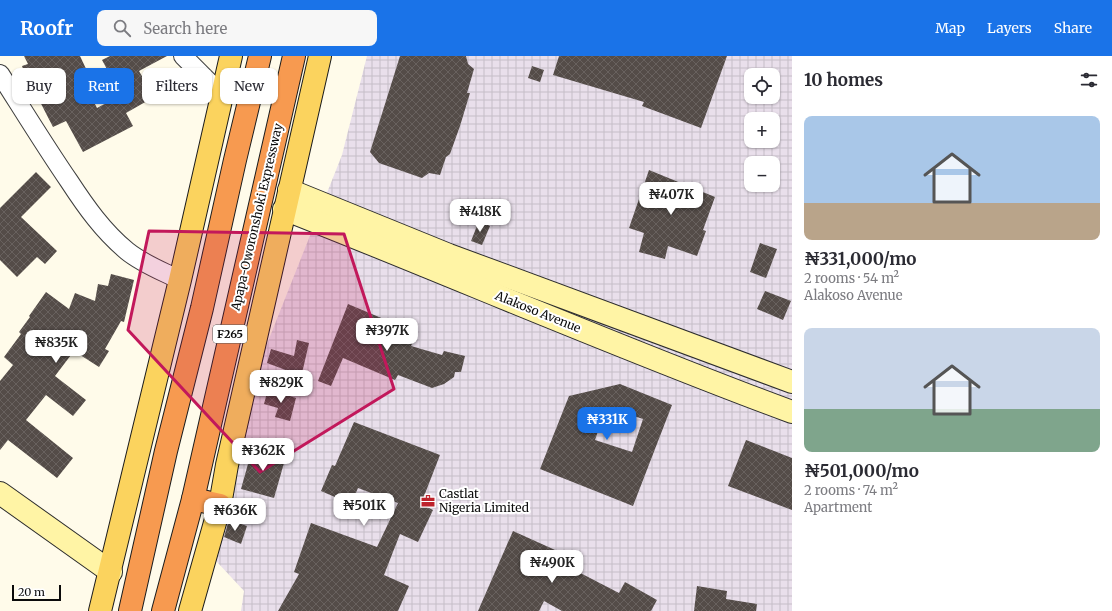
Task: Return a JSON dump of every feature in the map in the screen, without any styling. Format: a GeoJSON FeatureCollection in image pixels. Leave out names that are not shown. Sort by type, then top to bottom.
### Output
{"type":"FeatureCollection","features":[{"type":"Feature","properties":{"kind":"highway","name":"F265"},"geometry":{"type":"LineString","coordinates":[[130,611],[166,451],[202,308],[260,56]]}},
{"type":"Feature","properties":{"kind":"highway","name":"Apapa-Oworonshoki Expressway"},"geometry":{"type":"LineString","coordinates":[[163,611],[193,499],[294,56]]}},
{"type":"Feature","properties":{"kind":"highway"},"geometry":{"type":"LineString","coordinates":[[193,499],[220,505]]}},
{"type":"Feature","properties":{"kind":"main road"},"geometry":{"type":"LineString","coordinates":[[228,68],[231,56]]}},
{"type":"Feature","properties":{"kind":"main road","name":"Apapa-Oworonshoki Expressway"},"geometry":{"type":"LineString","coordinates":[[190,611],[220,505],[227,465],[286,200],[320,56]]}},
{"type":"Feature","properties":{"kind":"main road"},"geometry":{"type":"LineString","coordinates":[[100,611],[111,572],[220,104]]}},
{"type":"Feature","properties":{"kind":"street"},"geometry":{"type":"LineString","coordinates":[[183,56],[220,93]]}},
{"type":"Feature","properties":{"kind":"street"},"geometry":{"type":"LineString","coordinates":[[3,86],[91,214],[105,230],[144,263],[180,280]]}},
{"type":"Feature","properties":{"kind":"street","name":"Alakoso Avenue"},"geometry":{"type":"LineString","coordinates":[[286,200],[449,255],[792,382]]}},
{"type":"Feature","properties":{"kind":"street","name":"Alakoso Avenue"},"geometry":{"type":"LineString","coordinates":[[286,200],[386,249],[720,386],[792,412]]}},
{"type":"Feature","properties":{"kind":"street"},"geometry":{"type":"LineString","coordinates":[[0,493],[111,572]]}},
{"type":"Feature","properties":{"kind":"highlighted area"},"geometry":{"type":"Polygon","coordinates":[[[149,231],[344,234],[394,389],[260,472],[128,330],[149,231]]]}},
{"type":"Feature","properties":{"kind":"shaded area"},"geometry":{"type":"Polygon","coordinates":[[[367,56],[792,56],[792,611],[241,611],[244,591],[206,550],[265,349],[342,155],[367,56]]]}},
{"type":"Feature","properties":{"kind":"building"},"geometry":{"type":"Polygon","coordinates":[[[24,56],[80,56],[86,68],[74,68],[74,104],[95,104],[97,108],[104,104],[134,104],[134,68],[106,68],[102,60],[110,56],[167,56],[142,68],[139,71],[142,76],[142,104],[126,113],[133,126],[83,152],[66,121],[53,127],[41,104],[66,104],[66,68],[23,68],[22,66],[28,64],[24,56]]]}},
{"type":"Feature","properties":{"kind":"building"},"geometry":{"type":"Polygon","coordinates":[[[400,56],[466,56],[468,64],[474,69],[467,93],[470,93],[460,126],[450,154],[446,157],[440,175],[429,173],[422,178],[379,163],[370,152],[400,56]]]}},
{"type":"Feature","properties":{"kind":"building"},"geometry":{"type":"Polygon","coordinates":[[[559,56],[727,56],[701,128],[642,106],[644,102],[553,75],[559,56]]]}},
{"type":"Feature","properties":{"kind":"building"},"geometry":{"type":"Polygon","coordinates":[[[532,66],[544,70],[540,82],[528,78],[532,66]]]}},
{"type":"Feature","properties":{"kind":"building"},"geometry":{"type":"Polygon","coordinates":[[[649,170],[715,197],[703,230],[706,231],[697,256],[668,246],[665,259],[639,252],[644,233],[629,228],[649,170]]]}},
{"type":"Feature","properties":{"kind":"building"},"geometry":{"type":"Polygon","coordinates":[[[36,172],[51,187],[21,217],[57,251],[45,264],[37,257],[17,277],[0,260],[0,208],[36,172]]]}},
{"type":"Feature","properties":{"kind":"building"},"geometry":{"type":"Polygon","coordinates":[[[479,221],[490,226],[482,245],[471,241],[479,221]]]}},
{"type":"Feature","properties":{"kind":"building"},"geometry":{"type":"Polygon","coordinates":[[[760,243],[777,249],[766,278],[750,272],[760,243]]]}},
{"type":"Feature","properties":{"kind":"building"},"geometry":{"type":"Polygon","coordinates":[[[111,274],[134,280],[124,322],[121,321],[105,349],[109,351],[99,367],[74,351],[55,376],[86,400],[73,416],[46,395],[26,420],[73,458],[57,478],[8,440],[0,450],[0,381],[13,365],[4,357],[21,334],[19,332],[46,292],[69,309],[75,293],[95,301],[98,284],[108,286],[111,274]]]}},
{"type":"Feature","properties":{"kind":"building"},"geometry":{"type":"Polygon","coordinates":[[[765,291],[791,301],[783,320],[757,309],[765,291]]]}},
{"type":"Feature","properties":{"kind":"building"},"geometry":{"type":"Polygon","coordinates":[[[348,304],[417,333],[411,346],[442,355],[444,351],[465,356],[461,372],[455,372],[454,377],[444,384],[432,388],[398,375],[395,380],[343,358],[331,386],[318,381],[348,304]]]}},
{"type":"Feature","properties":{"kind":"building"},"geometry":{"type":"Polygon","coordinates":[[[297,340],[309,343],[300,382],[290,380],[291,372],[267,363],[271,349],[294,356],[297,340]]]}},
{"type":"Feature","properties":{"kind":"building"},"geometry":{"type":"Polygon","coordinates":[[[620,384],[672,405],[633,506],[540,469],[569,396],[620,384]],[[606,407],[595,440],[632,452],[643,419],[606,407]]]}},
{"type":"Feature","properties":{"kind":"building"},"geometry":{"type":"Polygon","coordinates":[[[268,389],[296,398],[290,421],[275,417],[278,408],[264,404],[268,389]]]}},
{"type":"Feature","properties":{"kind":"building"},"geometry":{"type":"Polygon","coordinates":[[[354,422],[440,455],[421,504],[433,510],[418,542],[400,534],[384,575],[409,586],[398,611],[278,611],[299,574],[294,572],[311,523],[377,547],[398,503],[358,488],[351,504],[321,491],[332,465],[335,466],[354,422]]]}},
{"type":"Feature","properties":{"kind":"building"},"geometry":{"type":"Polygon","coordinates":[[[746,440],[792,458],[792,510],[728,486],[746,440]]]}},
{"type":"Feature","properties":{"kind":"building"},"geometry":{"type":"Polygon","coordinates":[[[253,446],[286,456],[274,498],[241,489],[253,446]]]}},
{"type":"Feature","properties":{"kind":"building"},"geometry":{"type":"Polygon","coordinates":[[[229,520],[247,526],[241,544],[224,537],[229,520]]]}},
{"type":"Feature","properties":{"kind":"building"},"geometry":{"type":"Polygon","coordinates":[[[513,531],[564,554],[561,563],[619,593],[625,582],[657,600],[651,611],[562,611],[544,601],[539,611],[478,611],[513,531]]]}},
{"type":"Feature","properties":{"kind":"building"},"geometry":{"type":"Polygon","coordinates":[[[697,586],[727,591],[726,599],[757,604],[756,611],[694,611],[697,586]]]}},
{"type":"Feature","properties":{"kind":"place","name":"Castlat Nigeria Limited"},"geometry":{"type":"Point","coordinates":[428,501]}}]}
